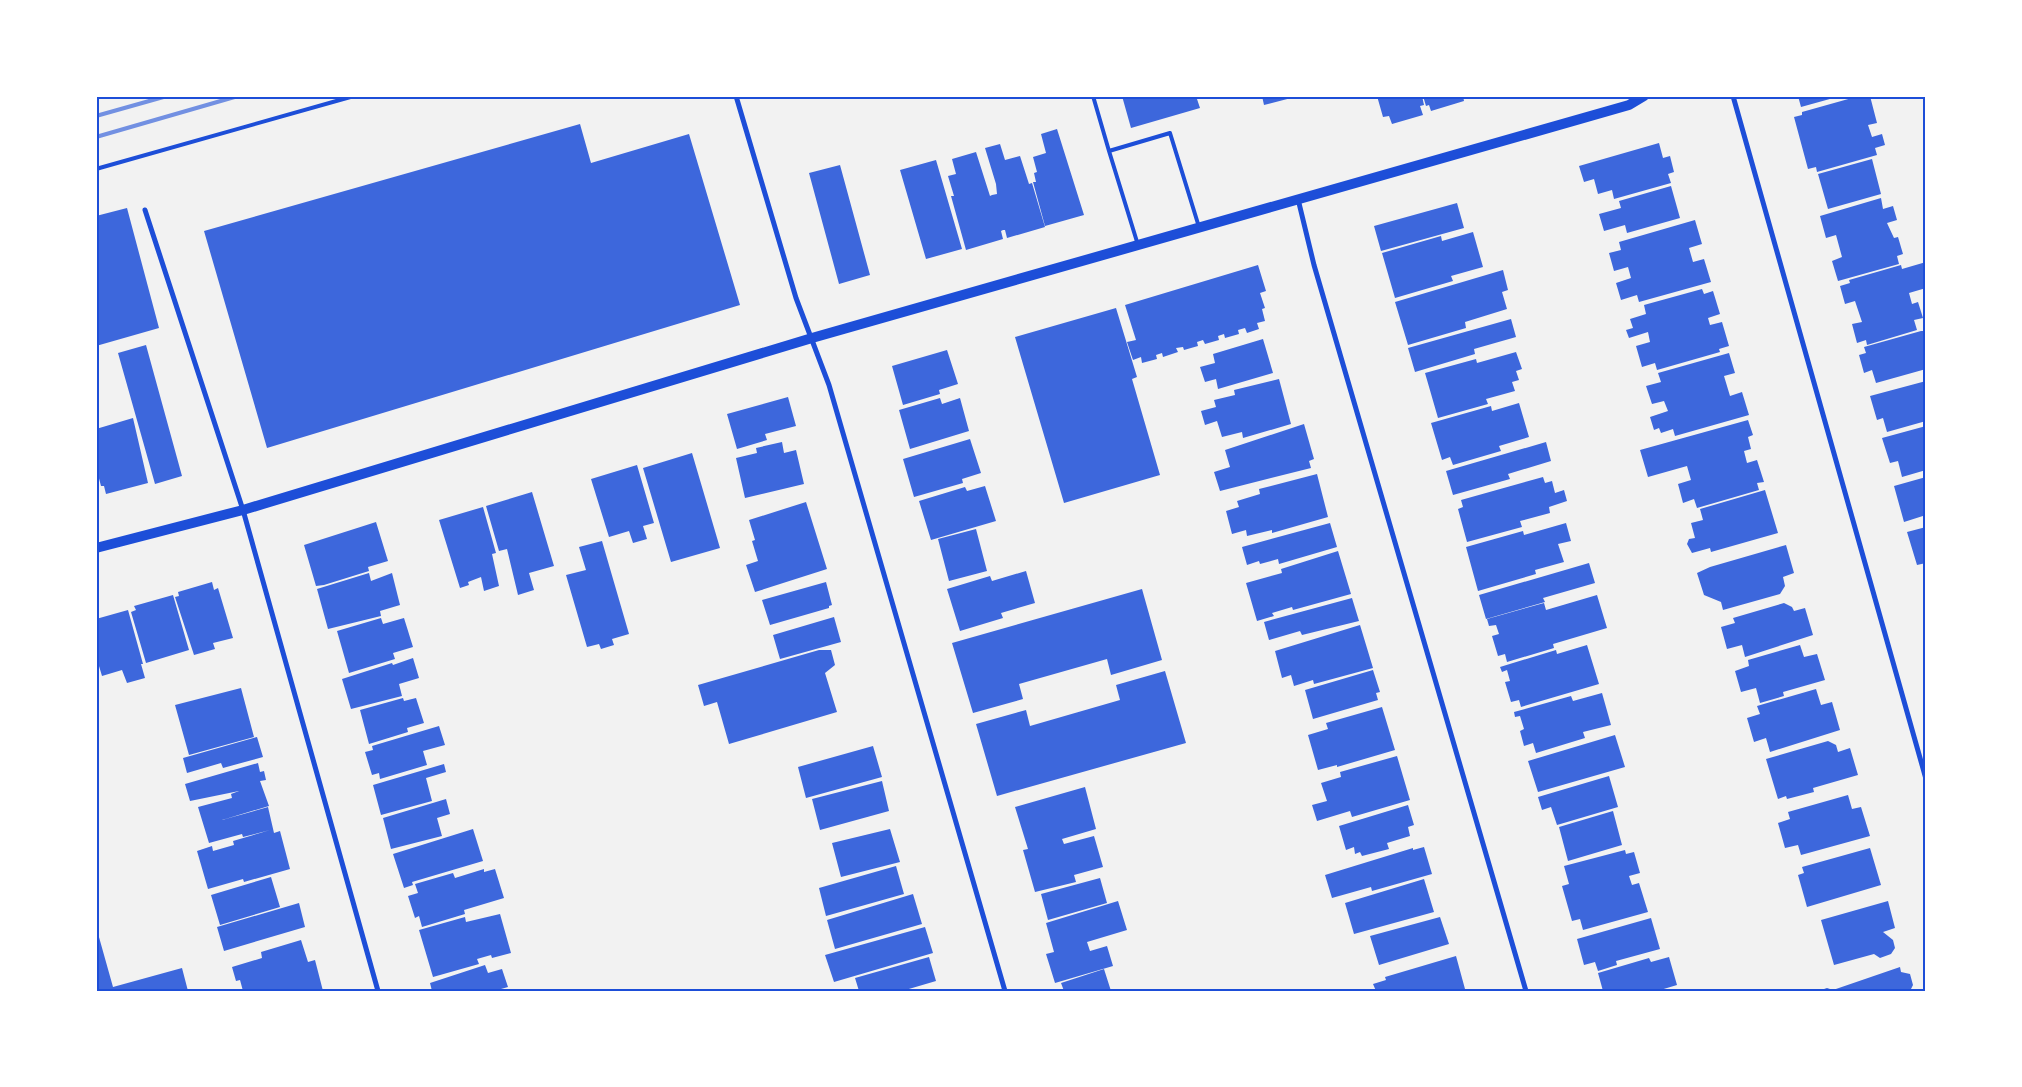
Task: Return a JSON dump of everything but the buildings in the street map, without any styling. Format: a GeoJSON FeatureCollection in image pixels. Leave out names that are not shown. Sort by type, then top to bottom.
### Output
{"type":"FeatureCollection","features":[{"type":"Feature","properties":{"kind":"main road"},"geometry":{"type":"LineString","coordinates":[[96,548],[243,510],[812,338],[1629,105],[1644,96]]}},
{"type":"Feature","properties":{"kind":"street"},"geometry":{"type":"LineString","coordinates":[[736,96],[796,298],[829,385],[1005,991]]}},
{"type":"Feature","properties":{"kind":"street"},"geometry":{"type":"LineString","coordinates":[[1733,96],[1926,779]]}},
{"type":"Feature","properties":{"kind":"street"},"geometry":{"type":"LineString","coordinates":[[1298,199],[1317,274],[1526,991]]}},
{"type":"Feature","properties":{"kind":"street"},"geometry":{"type":"LineString","coordinates":[[145,210],[243,510],[378,991]]}},
{"type":"Feature","properties":{"kind":"lane"},"geometry":{"type":"LineString","coordinates":[[96,169],[354,96]]}},
{"type":"Feature","properties":{"kind":"lane"},"geometry":{"type":"LineString","coordinates":[[1093,96],[1138,245]]}},
{"type":"Feature","properties":{"kind":"lane"},"geometry":{"type":"LineString","coordinates":[[1109,151],[1170,133],[1199,227]]}},
{"type":"Feature","properties":{"kind":"railway"},"geometry":{"type":"LineString","coordinates":[[96,116],[167,96]]}},
{"type":"Feature","properties":{"kind":"railway"},"geometry":{"type":"LineString","coordinates":[[96,137],[238,96]]}}]}
